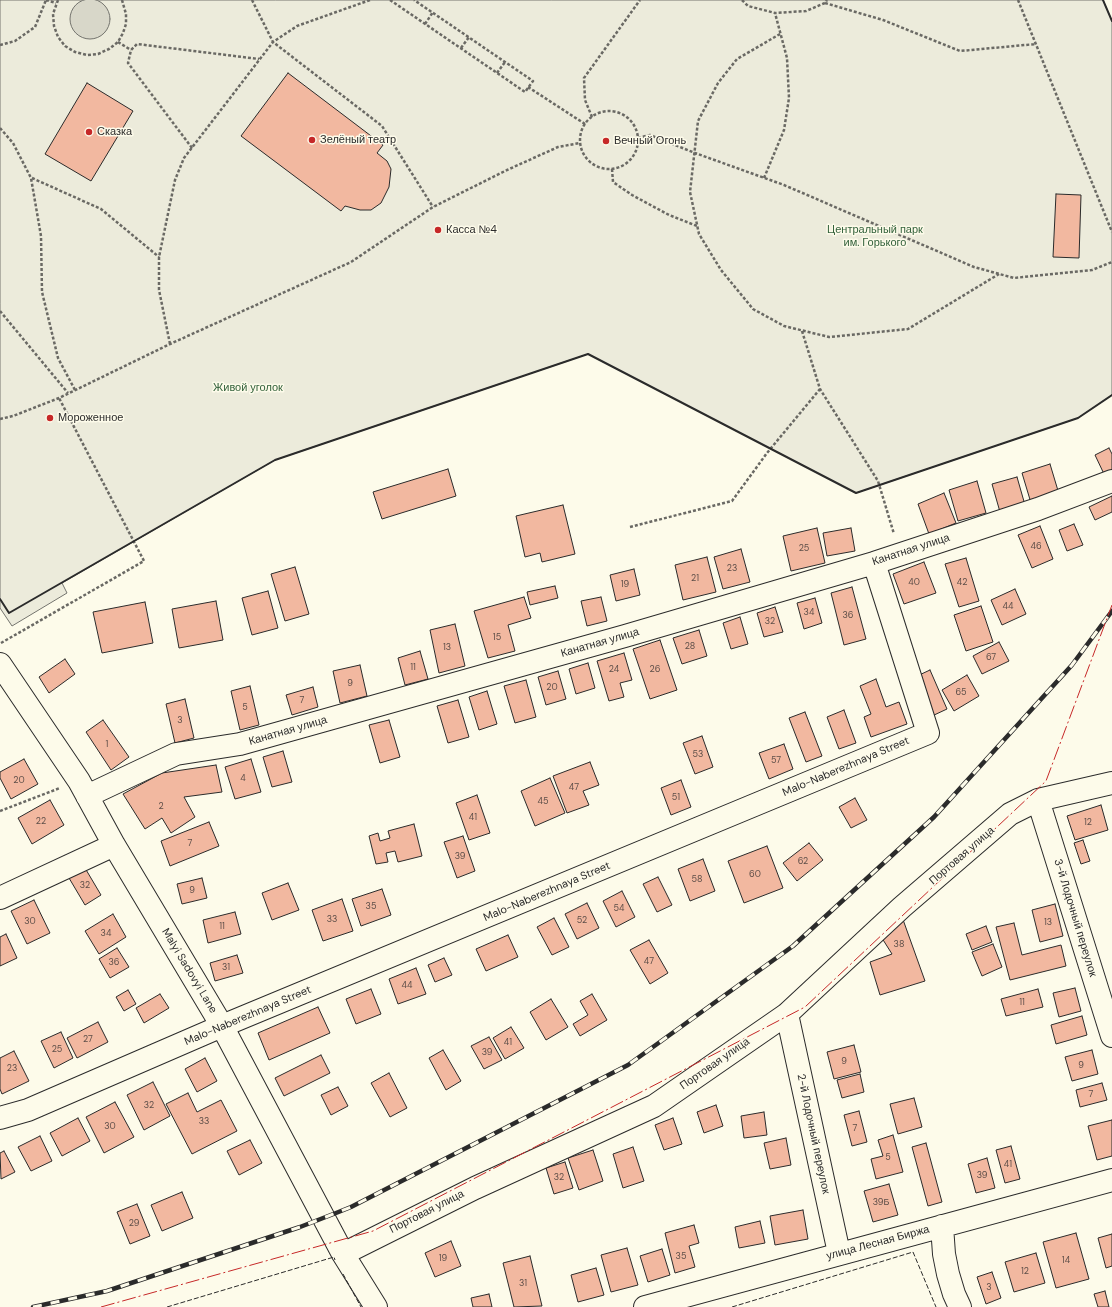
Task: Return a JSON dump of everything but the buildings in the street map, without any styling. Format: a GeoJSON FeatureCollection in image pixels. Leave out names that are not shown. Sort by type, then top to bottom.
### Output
{"type":"FeatureCollection","features":[{"type":"Feature","properties":{"kind":"street","name":"Канатная улица"},"geometry":{"type":"LineString","coordinates":[[83,788],[176,754],[248,742],[625,636],[874,562],[1038,509],[1112,481]]}},
{"type":"Feature","properties":{"kind":"street","name":"Malo-Naberezhnaya Street"},"geometry":{"type":"LineString","coordinates":[[0,1118],[28,1110],[222,1026],[928,733],[874,562]]}},
{"type":"Feature","properties":{"kind":"street","name":"Malyi Sadovyi Lane"},"geometry":{"type":"LineString","coordinates":[[0,664],[83,788],[114,845],[222,1026],[343,1254],[376,1307]]}},
{"type":"Feature","properties":{"kind":"street","name":"Портовая улица"},"geometry":{"type":"LineString","coordinates":[[343,1254],[475,1188],[654,1106],[787,1014],[902,907],[1010,814],[1038,800],[1112,783]]}},
{"type":"Feature","properties":{"kind":"street","name":"3-й Лодочный переулок"},"geometry":{"type":"LineString","coordinates":[[1038,800],[1112,1036]]}},
{"type":"Feature","properties":{"kind":"street"},"geometry":{"type":"LineString","coordinates":[[0,898],[114,845]]}},
{"type":"Feature","properties":{"kind":"street","name":"2-й Лодочный переулок"},"geometry":{"type":"LineString","coordinates":[[787,1014],[839,1254]]}},
{"type":"Feature","properties":{"kind":"street","name":"улица Лесная Биржа"},"geometry":{"type":"LineString","coordinates":[[645,1307],[1112,1180]]}},
{"type":"Feature","properties":{"kind":"street"},"geometry":{"type":"LineString","coordinates":[[942,1226],[944,1254],[948,1274],[960,1307]]}},
{"type":"Feature","properties":{"kind":"path"},"geometry":{"type":"LineString","coordinates":[[0,45],[15,41],[35,27],[46,0],[57,2],[53,14],[54,26],[58,37],[65,46],[75,52],[87,55],[98,54],[109,49],[118,42],[123,33],[126,24],[126,14],[122,0]]}},
{"type":"Feature","properties":{"kind":"path"},"geometry":{"type":"LineString","coordinates":[[252,0],[273,42],[382,126],[433,207]]}},
{"type":"Feature","properties":{"kind":"path"},"geometry":{"type":"LineString","coordinates":[[170,344],[159,290],[160,257],[175,180],[184,158],[273,42],[297,26],[370,0]]}},
{"type":"Feature","properties":{"kind":"path"},"geometry":{"type":"LineString","coordinates":[[391,0],[525,92],[533,81],[414,0]]}},
{"type":"Feature","properties":{"kind":"path"},"geometry":{"type":"LineString","coordinates":[[592,117],[585,100],[584,78],[640,0]]}},
{"type":"Feature","properties":{"kind":"path"},"geometry":{"type":"LineString","coordinates":[[742,0],[748,6],[775,13],[806,11],[825,3],[827,0]]}},
{"type":"Feature","properties":{"kind":"path"},"geometry":{"type":"LineString","coordinates":[[1018,0],[1112,232]]}},
{"type":"Feature","properties":{"kind":"path"},"geometry":{"type":"LineString","coordinates":[[825,3],[882,20],[960,50],[1036,44]]}},
{"type":"Feature","properties":{"kind":"path"},"geometry":{"type":"LineString","coordinates":[[425,24],[433,12]]}},
{"type":"Feature","properties":{"kind":"path"},"geometry":{"type":"LineString","coordinates":[[764,178],[784,130],[789,98],[787,58],[775,13]]}},
{"type":"Feature","properties":{"kind":"path"},"geometry":{"type":"LineString","coordinates":[[780,34],[737,59],[718,83],[698,121],[690,192],[699,234],[721,270],[753,309],[784,326],[829,337],[908,329],[999,274]]}},
{"type":"Feature","properties":{"kind":"path"},"geometry":{"type":"LineString","coordinates":[[461,48],[469,37]]}},
{"type":"Feature","properties":{"kind":"path"},"geometry":{"type":"LineString","coordinates":[[118,42],[131,50]]}},
{"type":"Feature","properties":{"kind":"path"},"geometry":{"type":"LineString","coordinates":[[192,148],[128,63],[131,50],[137,44],[260,59]]}},
{"type":"Feature","properties":{"kind":"path"},"geometry":{"type":"LineString","coordinates":[[497,73],[505,62]]}},
{"type":"Feature","properties":{"kind":"path"},"geometry":{"type":"LineString","coordinates":[[528,87],[585,124]]}},
{"type":"Feature","properties":{"kind":"path"},"geometry":{"type":"LineString","coordinates":[[606,112],[621,114],[629,120],[635,128],[638,138],[634,155],[621,167],[612,169],[599,167],[588,160],[582,152],[580,143],[581,133],[585,124],[592,117],[606,112]]}},
{"type":"Feature","properties":{"kind":"path"},"geometry":{"type":"LineString","coordinates":[[0,128],[13,142],[31,178],[41,236],[42,292],[58,358],[75,390]]}},
{"type":"Feature","properties":{"kind":"path"},"geometry":{"type":"LineString","coordinates":[[638,138],[650,135],[784,185],[974,267],[1014,278],[1092,270],[1112,262]]}},
{"type":"Feature","properties":{"kind":"path"},"geometry":{"type":"LineString","coordinates":[[0,419],[13,416],[59,398],[170,344],[351,262],[433,207],[507,170],[558,148],[580,143]]}},
{"type":"Feature","properties":{"kind":"path"},"geometry":{"type":"LineString","coordinates":[[612,169],[613,182],[632,195],[668,215],[697,226]]}},
{"type":"Feature","properties":{"kind":"path"},"geometry":{"type":"LineString","coordinates":[[31,178],[102,209],[160,257]]}},
{"type":"Feature","properties":{"kind":"path"},"geometry":{"type":"LineString","coordinates":[[0,311],[68,393]]}},
{"type":"Feature","properties":{"kind":"path"},"geometry":{"type":"LineString","coordinates":[[802,330],[820,388],[878,481],[900,554]]}},
{"type":"Feature","properties":{"kind":"path"},"geometry":{"type":"LineString","coordinates":[[630,527],[732,501],[767,453],[820,388]]}},
{"type":"Feature","properties":{"kind":"path"},"geometry":{"type":"LineString","coordinates":[[0,644],[144,561],[59,398]]}},
{"type":"Feature","properties":{"kind":"path"},"geometry":{"type":"LineString","coordinates":[[0,811],[83,788]]}},
{"type":"Feature","properties":{"kind":"green space","name":"Центральный парк им. Горького"},"geometry":{"type":"Polygon","coordinates":[[[0,0],[1103,0],[1112,21],[1112,395],[1078,418],[856,493],[588,354],[275,460],[62,583],[67,593],[12,626],[0,608],[0,0]]]}},
{"type":"Feature","properties":{"kind":"shaded area"},"geometry":{"type":"Polygon","coordinates":[[[90,-1],[98,1],[104,5],[108,11],[110,19],[108,27],[104,33],[98,37],[90,39],[82,37],[76,33],[72,27],[70,19],[72,11],[76,5],[82,1],[90,-1]]]}},
{"type":"Feature","properties":{"kind":"railway"},"geometry":{"type":"LineString","coordinates":[[33,1307],[107,1291],[300,1227],[351,1207],[628,1065],[793,946],[934,817],[1072,665],[1112,611]]}},
{"type":"Feature","properties":{"kind":"fence"},"geometry":{"type":"LineString","coordinates":[[732,1307],[913,1252],[936,1307]]}},
{"type":"Feature","properties":{"kind":"fence"},"geometry":{"type":"LineString","coordinates":[[167,1307],[334,1257],[335,1260]]}},
{"type":"Feature","properties":{"kind":"fence"},"geometry":{"type":"LineString","coordinates":[[343,1274],[361,1307]]}},
{"type":"Feature","properties":{"kind":"wall"},"geometry":{"type":"LineString","coordinates":[[1103,0],[1112,21]]}},
{"type":"Feature","properties":{"kind":"wall"},"geometry":{"type":"LineString","coordinates":[[0,599],[9,613],[275,460],[588,354],[856,493],[1078,418],[1112,395]]}},
{"type":"Feature","properties":{"kind":"power"},"geometry":{"type":"LineString","coordinates":[[101,1307],[373,1231],[805,1007],[1046,781],[1112,605]]}},
{"type":"Feature","properties":{"kind":"place","name":"Сказка"},"geometry":{"type":"Point","coordinates":[89,132]}},
{"type":"Feature","properties":{"kind":"place","name":"Зелёный театр"},"geometry":{"type":"Point","coordinates":[312,140]}},
{"type":"Feature","properties":{"kind":"place","name":"Вечный Огонь"},"geometry":{"type":"Point","coordinates":[606,141]}},
{"type":"Feature","properties":{"kind":"place","name":"Касса №4"},"geometry":{"type":"Point","coordinates":[438,230]}},
{"type":"Feature","properties":{"kind":"place","name":"Мороженное"},"geometry":{"type":"Point","coordinates":[50,418]}},
{"type":"Feature","properties":{"kind":"park label","name":"Живой уголок"},"geometry":{"type":"Point","coordinates":[248,388]}}]}
